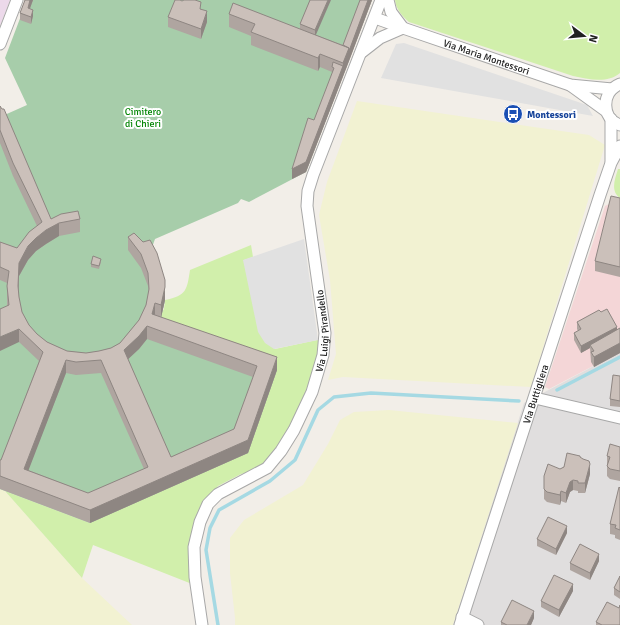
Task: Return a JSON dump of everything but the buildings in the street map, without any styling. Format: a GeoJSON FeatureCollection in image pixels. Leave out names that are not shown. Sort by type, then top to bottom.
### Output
{"type":"FeatureCollection","features":[{"type":"Feature","properties":{"kind":"street"},"geometry":{"type":"LineString","coordinates":[[0,44],[17,0]]}},
{"type":"Feature","properties":{"kind":"street","name":"Via Luigi Pirandello"},"geometry":{"type":"LineString","coordinates":[[202,625],[195,577],[194,547],[200,522],[208,504],[218,494],[267,468],[281,451],[294,430],[312,392],[323,355],[325,333],[307,206],[308,191],[381,0]]}},
{"type":"Feature","properties":{"kind":"street"},"geometry":{"type":"LineString","coordinates":[[360,54],[380,38],[403,28],[391,12],[388,0]]}},
{"type":"Feature","properties":{"kind":"street","name":"Via Maria Montessori"},"geometry":{"type":"LineString","coordinates":[[375,18],[570,85],[616,87]]}},
{"type":"Feature","properties":{"kind":"street","name":"Via Maria Montessori"},"geometry":{"type":"LineString","coordinates":[[570,85],[612,119]]}},
{"type":"Feature","properties":{"kind":"street","name":"Via Buttigliera"},"geometry":{"type":"LineString","coordinates":[[611,162],[612,119],[606,100],[616,87]]}},
{"type":"Feature","properties":{"kind":"street","name":"Via Buttigliera"},"geometry":{"type":"LineString","coordinates":[[461,621],[611,162],[620,146]]}},
{"type":"Feature","properties":{"kind":"street"},"geometry":{"type":"LineString","coordinates":[[535,398],[620,418]]}},
{"type":"Feature","properties":{"kind":"street"},"geometry":{"type":"LineString","coordinates":[[461,621],[478,625]]}},
{"type":"Feature","properties":{"kind":"shaded area"},"geometry":{"type":"Polygon","coordinates":[[[0,0],[10,0],[0,26],[0,0]]]}},
{"type":"Feature","properties":{"kind":"shaded area"},"geometry":{"type":"Polygon","coordinates":[[[404,43],[587,105],[593,116],[381,78],[396,44],[404,43]]]}},
{"type":"Feature","properties":{"kind":"shaded area"},"geometry":{"type":"Polygon","coordinates":[[[620,199],[620,352],[549,389],[545,387],[605,206],[620,199]]]}},
{"type":"Feature","properties":{"kind":"shaded area"},"geometry":{"type":"Polygon","coordinates":[[[304,239],[318,340],[274,349],[265,343],[258,332],[243,260],[304,239]]]}},
{"type":"Feature","properties":{"kind":"shaded area"},"geometry":{"type":"Polygon","coordinates":[[[620,352],[620,625],[453,625],[524,403],[620,352]]]}},
{"type":"Feature","properties":{"kind":"green space","name":"Cimitero di Chieri"},"geometry":{"type":"Polygon","coordinates":[[[27,0],[372,0],[306,172],[249,202],[241,199],[238,203],[155,239],[150,253],[165,293],[161,318],[277,370],[248,453],[90,523],[0,489],[0,117],[27,105],[5,58],[27,0]]]}},
{"type":"Feature","properties":{"kind":"green space"},"geometry":{"type":"Polygon","coordinates":[[[395,0],[620,0],[620,73],[609,79],[603,80],[573,76],[409,22],[400,12],[395,0]]]}},
{"type":"Feature","properties":{"kind":"green space"},"geometry":{"type":"Polygon","coordinates":[[[357,101],[589,135],[605,145],[531,387],[343,377],[328,380],[336,354],[330,280],[319,215],[327,182],[357,101]]]}},
{"type":"Feature","properties":{"kind":"green space"},"geometry":{"type":"Polygon","coordinates":[[[618,169],[620,169],[620,198],[615,192],[614,188],[618,169]]]}},
{"type":"Feature","properties":{"kind":"green space"},"geometry":{"type":"Polygon","coordinates":[[[251,245],[253,257],[244,260],[275,349],[317,340],[321,341],[315,366],[297,413],[286,436],[264,469],[241,474],[218,486],[204,506],[192,584],[93,545],[82,578],[5,491],[90,523],[152,327],[164,309],[165,300],[178,296],[185,291],[190,270],[251,245]]]}},
{"type":"Feature","properties":{"kind":"green space"},"geometry":{"type":"Polygon","coordinates":[[[389,410],[518,423],[453,625],[235,625],[230,573],[230,538],[244,520],[303,485],[328,444],[340,420],[354,412],[389,410]]]}},
{"type":"Feature","properties":{"kind":"green space"},"geometry":{"type":"Polygon","coordinates":[[[0,489],[5,491],[82,578],[132,625],[0,625],[0,489]]]}},
{"type":"Feature","properties":{"kind":"waterway"},"geometry":{"type":"LineString","coordinates":[[557,390],[620,357]]}},
{"type":"Feature","properties":{"kind":"waterway"},"geometry":{"type":"LineString","coordinates":[[218,625],[206,550],[210,528],[219,510],[270,481],[295,460],[318,410],[334,397],[371,393],[519,401]]}},
{"type":"Feature","properties":{"kind":"place","name":"Montessori"},"geometry":{"type":"Point","coordinates":[513,114]}}]}
